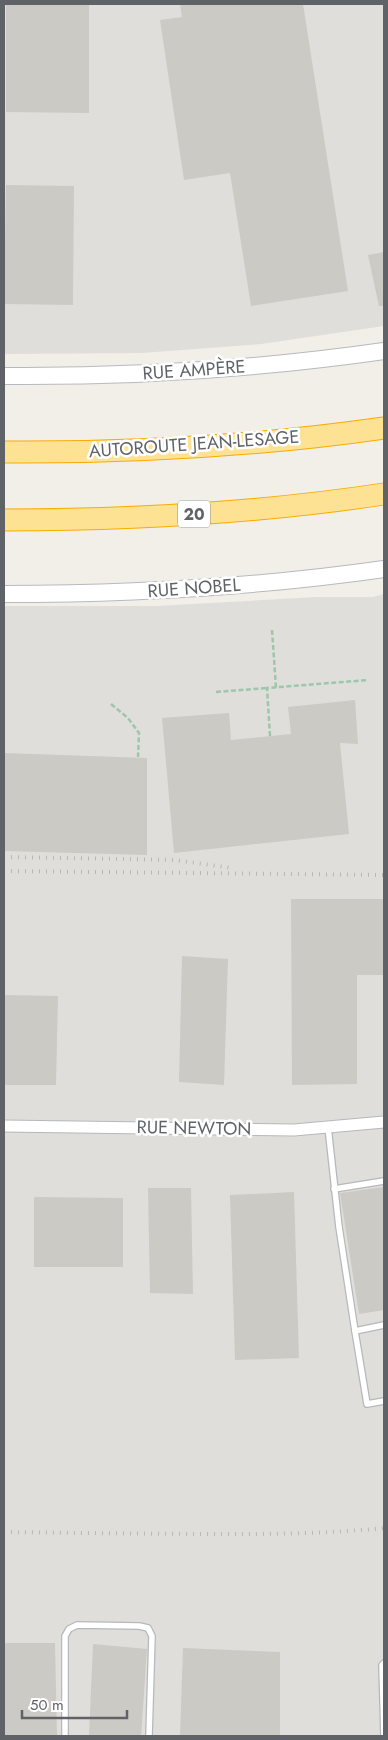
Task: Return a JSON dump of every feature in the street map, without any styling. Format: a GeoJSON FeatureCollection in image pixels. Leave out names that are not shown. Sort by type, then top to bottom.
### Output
{"type":"FeatureCollection","features":[{"type":"Feature","properties":{"kind":"highway","name":"AUTOROUTE JEAN-LESAGE"},"geometry":{"type":"LineString","coordinates":[[4,452],[88,452],[200,447],[302,438],[384,428]]}},
{"type":"Feature","properties":{"kind":"highway","name":"20"},"geometry":{"type":"LineString","coordinates":[[4,520],[95,519],[187,514],[298,505],[384,494]]}},
{"type":"Feature","properties":{"kind":"street","name":"RUE AMPÈRE"},"geometry":{"type":"LineString","coordinates":[[4,376],[189,372],[282,364],[384,350]]}},
{"type":"Feature","properties":{"kind":"street","name":"RUE NOBEL"},"geometry":{"type":"LineString","coordinates":[[4,594],[71,594],[179,590],[301,580],[384,569]]}},
{"type":"Feature","properties":{"kind":"street","name":"RUE NEWTON"},"geometry":{"type":"LineString","coordinates":[[4,1126],[294,1130],[384,1122]]}},
{"type":"Feature","properties":{"kind":"lane"},"geometry":{"type":"LineString","coordinates":[[328,1127],[338,1227],[367,1404],[384,1401]]}},
{"type":"Feature","properties":{"kind":"lane"},"geometry":{"type":"LineString","coordinates":[[334,1190],[384,1181]]}},
{"type":"Feature","properties":{"kind":"lane"},"geometry":{"type":"LineString","coordinates":[[355,1331],[384,1326]]}},
{"type":"Feature","properties":{"kind":"lane"},"geometry":{"type":"LineString","coordinates":[[65,1736],[65,1636],[68,1629],[77,1625],[139,1626],[148,1628],[152,1636],[149,1736]]}},
{"type":"Feature","properties":{"kind":"lane"},"geometry":{"type":"LineString","coordinates":[[384,1663],[382,1665],[384,1736]]}},
{"type":"Feature","properties":{"kind":"path"},"geometry":{"type":"LineString","coordinates":[[272,630],[276,688]]}},
{"type":"Feature","properties":{"kind":"path"},"geometry":{"type":"LineString","coordinates":[[216,692],[368,680]]}},
{"type":"Feature","properties":{"kind":"path"},"geometry":{"type":"LineString","coordinates":[[267,688],[270,736]]}},
{"type":"Feature","properties":{"kind":"path"},"geometry":{"type":"LineString","coordinates":[[111,704],[128,718],[139,733],[138,757]]}},
{"type":"Feature","properties":{"kind":"shaded area"},"geometry":{"type":"Polygon","coordinates":[[[4,4],[384,4],[384,326],[261,344],[142,353],[4,354],[4,4]]]}},
{"type":"Feature","properties":{"kind":"shaded area"},"geometry":{"type":"Polygon","coordinates":[[[384,594],[384,1736],[4,1736],[4,606],[156,606],[316,597],[373,597],[384,594]]]}},
{"type":"Feature","properties":{"kind":"building"},"geometry":{"type":"Polygon","coordinates":[[[6,4],[89,4],[89,113],[6,112],[6,4]]]}},
{"type":"Feature","properties":{"kind":"building"},"geometry":{"type":"Polygon","coordinates":[[[180,4],[303,4],[348,291],[251,306],[230,173],[184,180],[160,20],[182,17],[180,4]]]}},
{"type":"Feature","properties":{"kind":"building"},"geometry":{"type":"Polygon","coordinates":[[[6,185],[74,186],[73,305],[4,304],[6,185]]]}},
{"type":"Feature","properties":{"kind":"building"},"geometry":{"type":"Polygon","coordinates":[[[384,252],[384,306],[379,306],[368,255],[384,252]]]}},
{"type":"Feature","properties":{"kind":"building"},"geometry":{"type":"Polygon","coordinates":[[[355,700],[358,744],[340,743],[349,834],[174,853],[162,718],[229,713],[231,740],[291,734],[288,707],[355,700]]]}},
{"type":"Feature","properties":{"kind":"building"},"geometry":{"type":"Polygon","coordinates":[[[4,753],[147,758],[147,855],[4,851],[4,753]]]}},
{"type":"Feature","properties":{"kind":"building"},"geometry":{"type":"Polygon","coordinates":[[[291,899],[384,899],[384,975],[357,975],[357,1084],[292,1085],[291,899]]]}},
{"type":"Feature","properties":{"kind":"building"},"geometry":{"type":"Polygon","coordinates":[[[182,956],[228,959],[224,1085],[179,1082],[182,956]]]}},
{"type":"Feature","properties":{"kind":"building"},"geometry":{"type":"Polygon","coordinates":[[[4,995],[58,996],[56,1085],[4,1085],[4,995]]]}},
{"type":"Feature","properties":{"kind":"building"},"geometry":{"type":"Polygon","coordinates":[[[384,1187],[384,1310],[359,1314],[340,1193],[384,1187]]]}},
{"type":"Feature","properties":{"kind":"building"},"geometry":{"type":"Polygon","coordinates":[[[148,1188],[191,1188],[193,1294],[150,1293],[148,1188]]]}},
{"type":"Feature","properties":{"kind":"building"},"geometry":{"type":"Polygon","coordinates":[[[294,1192],[299,1358],[235,1360],[230,1195],[294,1192]]]}},
{"type":"Feature","properties":{"kind":"building"},"geometry":{"type":"Polygon","coordinates":[[[34,1197],[123,1198],[123,1267],[34,1267],[34,1197]]]}},
{"type":"Feature","properties":{"kind":"building"},"geometry":{"type":"Polygon","coordinates":[[[4,1643],[55,1643],[57,1736],[4,1736],[4,1643]]]}},
{"type":"Feature","properties":{"kind":"building"},"geometry":{"type":"Polygon","coordinates":[[[93,1644],[147,1649],[141,1736],[89,1736],[93,1644]]]}},
{"type":"Feature","properties":{"kind":"building"},"geometry":{"type":"Polygon","coordinates":[[[183,1648],[280,1652],[280,1736],[180,1736],[183,1648]]]}},
{"type":"Feature","properties":{"kind":"railway"},"geometry":{"type":"LineString","coordinates":[[4,857],[175,860],[232,868]]}},
{"type":"Feature","properties":{"kind":"railway"},"geometry":{"type":"LineString","coordinates":[[4,871],[384,875]]}},
{"type":"Feature","properties":{"kind":"railway"},"geometry":{"type":"LineString","coordinates":[[4,1532],[273,1534],[384,1528]]}}]}
